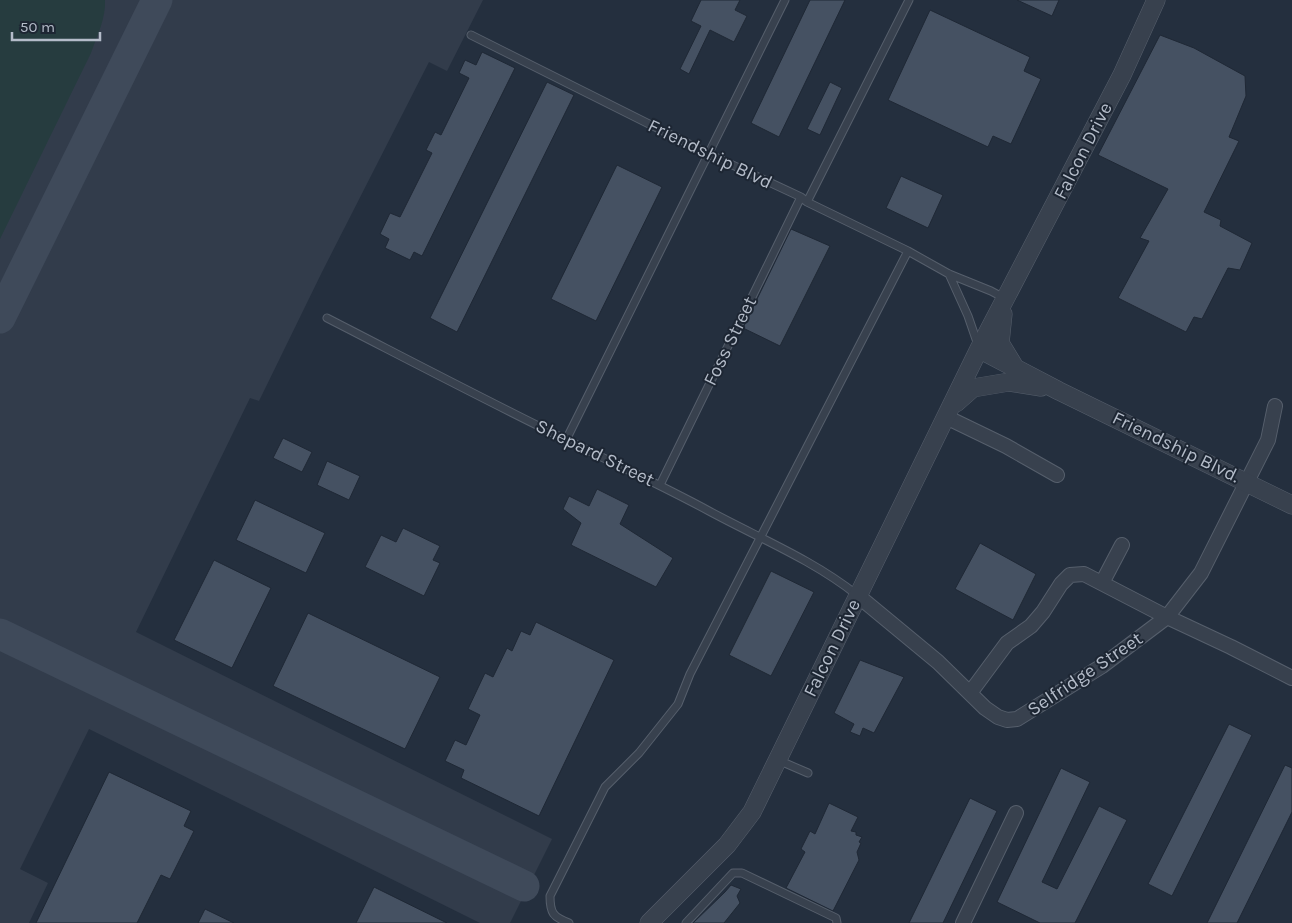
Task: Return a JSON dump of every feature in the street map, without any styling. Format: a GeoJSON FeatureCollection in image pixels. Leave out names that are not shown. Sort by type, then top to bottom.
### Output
{"type":"FeatureCollection","features":[{"type":"Feature","properties":{"kind":"street","name":"Falcon Drive"},"geometry":{"type":"LineString","coordinates":[[649,923],[727,845],[752,812],[979,349],[1122,76],[1156,0]]}},
{"type":"Feature","properties":{"kind":"street"},"geometry":{"type":"LineString","coordinates":[[1006,299],[1000,331],[1000,342],[1014,366]]}},
{"type":"Feature","properties":{"kind":"street","name":"Friendship Blvd."},"geometry":{"type":"LineString","coordinates":[[979,349],[1059,391],[1292,504]]}},
{"type":"Feature","properties":{"kind":"street","name":"Friendship Blvd."},"geometry":{"type":"LineString","coordinates":[[948,412],[973,388],[994,384],[1009,382],[1028,384],[1059,391]]}},
{"type":"Feature","properties":{"kind":"street","name":"Selfridge Street"},"geometry":{"type":"LineString","coordinates":[[857,595],[938,662],[985,708],[998,717],[1007,720],[1017,719],[1102,666],[1167,618],[1201,573],[1248,482],[1268,440],[1275,406]]}},
{"type":"Feature","properties":{"kind":"street"},"geometry":{"type":"LineString","coordinates":[[948,412],[1057,475]]}},
{"type":"Feature","properties":{"kind":"street"},"geometry":{"type":"LineString","coordinates":[[1102,583],[1122,545]]}},
{"type":"Feature","properties":{"kind":"street"},"geometry":{"type":"LineString","coordinates":[[970,693],[1007,643],[1031,626],[1043,612],[1061,584],[1070,575],[1084,574],[1167,618],[1231,647],[1292,678]]}},
{"type":"Feature","properties":{"kind":"street"},"geometry":{"type":"LineString","coordinates":[[964,923],[1016,813]]}},
{"type":"Feature","properties":{"kind":"lane"},"geometry":{"type":"LineString","coordinates":[[566,440],[785,0]]}},
{"type":"Feature","properties":{"kind":"lane","name":"Foss Street"},"geometry":{"type":"LineString","coordinates":[[660,485],[804,199],[909,0]]}},
{"type":"Feature","properties":{"kind":"lane","name":"Friendship Blvd"},"geometry":{"type":"LineString","coordinates":[[471,35],[709,154],[804,199],[908,251],[949,274],[992,291],[1006,299]]}},
{"type":"Feature","properties":{"kind":"lane"},"geometry":{"type":"LineString","coordinates":[[569,923],[557,918],[550,908],[550,896],[605,787],[639,753],[678,704],[690,674],[908,251]]}},
{"type":"Feature","properties":{"kind":"lane"},"geometry":{"type":"LineString","coordinates":[[949,274],[968,316],[979,349]]}},
{"type":"Feature","properties":{"kind":"lane","name":"Shepard Street"},"geometry":{"type":"LineString","coordinates":[[328,318],[566,440],[660,485],[761,539],[792,553],[841,582],[857,595]]}},
{"type":"Feature","properties":{"kind":"lane"},"geometry":{"type":"LineString","coordinates":[[778,760],[808,773]]}},
{"type":"Feature","properties":{"kind":"lane"},"geometry":{"type":"LineString","coordinates":[[686,923],[733,874],[742,873],[836,918],[837,923]]}},
{"type":"Feature","properties":{"kind":"shaded area"},"geometry":{"type":"Polygon","coordinates":[[[0,0],[483,0],[447,71],[429,62],[322,272],[259,401],[250,398],[136,632],[552,839],[510,923],[480,923],[89,729],[20,869],[48,883],[29,923],[0,923],[0,0]]]}},
{"type":"Feature","properties":{"kind":"green space"},"geometry":{"type":"Polygon","coordinates":[[[0,0],[105,0],[105,7],[103,20],[91,53],[0,239],[0,0]]]}},
{"type":"Feature","properties":{"kind":"building"},"geometry":{"type":"Polygon","coordinates":[[[701,0],[740,0],[735,10],[747,16],[734,42],[710,30],[689,74],[680,69],[701,26],[691,21],[701,0]]]}},
{"type":"Feature","properties":{"kind":"building"},"geometry":{"type":"Polygon","coordinates":[[[810,0],[845,0],[779,137],[751,123],[810,0]]]}},
{"type":"Feature","properties":{"kind":"building"},"geometry":{"type":"Polygon","coordinates":[[[1017,0],[1059,0],[1052,16],[1017,0]]]}},
{"type":"Feature","properties":{"kind":"building"},"geometry":{"type":"Polygon","coordinates":[[[930,10],[1030,57],[1024,71],[1041,79],[1011,144],[993,136],[988,147],[888,100],[930,10]]]}},
{"type":"Feature","properties":{"kind":"building"},"geometry":{"type":"Polygon","coordinates":[[[1160,35],[1194,48],[1245,76],[1246,96],[1229,137],[1239,141],[1204,212],[1221,220],[1220,226],[1252,243],[1240,270],[1228,268],[1202,319],[1194,317],[1186,332],[1118,298],[1149,241],[1140,238],[1168,189],[1098,155],[1160,35]]]}},
{"type":"Feature","properties":{"kind":"building"},"geometry":{"type":"Polygon","coordinates":[[[482,52],[515,68],[422,256],[414,252],[410,260],[385,248],[389,239],[380,234],[390,213],[400,217],[432,153],[426,150],[435,132],[441,135],[469,78],[459,73],[465,60],[476,65],[482,52]]]}},
{"type":"Feature","properties":{"kind":"building"},"geometry":{"type":"Polygon","coordinates":[[[547,82],[574,95],[457,332],[430,318],[547,82]]]}},
{"type":"Feature","properties":{"kind":"building"},"geometry":{"type":"Polygon","coordinates":[[[830,82],[842,88],[820,135],[807,129],[830,82]]]}},
{"type":"Feature","properties":{"kind":"building"},"geometry":{"type":"Polygon","coordinates":[[[617,165],[662,187],[596,321],[551,299],[617,165]]]}},
{"type":"Feature","properties":{"kind":"building"},"geometry":{"type":"Polygon","coordinates":[[[901,176],[943,195],[928,228],[886,208],[901,176]]]}},
{"type":"Feature","properties":{"kind":"building"},"geometry":{"type":"Polygon","coordinates":[[[791,229],[830,246],[780,346],[743,328],[791,229]]]}},
{"type":"Feature","properties":{"kind":"building"},"geometry":{"type":"Polygon","coordinates":[[[283,438],[312,452],[302,472],[273,458],[283,438]]]}},
{"type":"Feature","properties":{"kind":"building"},"geometry":{"type":"Polygon","coordinates":[[[327,461],[360,476],[349,500],[317,485],[327,461]]]}},
{"type":"Feature","properties":{"kind":"building"},"geometry":{"type":"Polygon","coordinates":[[[597,489],[629,505],[620,524],[673,558],[656,587],[571,545],[581,523],[563,509],[569,496],[589,506],[597,489]]]}},
{"type":"Feature","properties":{"kind":"building"},"geometry":{"type":"Polygon","coordinates":[[[255,500],[325,533],[306,573],[236,540],[255,500]]]}},
{"type":"Feature","properties":{"kind":"building"},"geometry":{"type":"Polygon","coordinates":[[[403,528],[440,546],[433,560],[440,563],[424,596],[365,567],[381,535],[396,542],[403,528]]]}},
{"type":"Feature","properties":{"kind":"building"},"geometry":{"type":"Polygon","coordinates":[[[980,543],[1036,574],[1013,620],[955,589],[980,543]]]}},
{"type":"Feature","properties":{"kind":"building"},"geometry":{"type":"Polygon","coordinates":[[[214,560],[271,588],[232,668],[174,640],[214,560]]]}},
{"type":"Feature","properties":{"kind":"building"},"geometry":{"type":"Polygon","coordinates":[[[771,571],[814,592],[771,676],[729,655],[771,571]]]}},
{"type":"Feature","properties":{"kind":"building"},"geometry":{"type":"Polygon","coordinates":[[[308,613],[440,677],[405,749],[273,686],[308,613]]]}},
{"type":"Feature","properties":{"kind":"building"},"geometry":{"type":"Polygon","coordinates":[[[536,622],[614,660],[539,816],[461,778],[464,770],[445,761],[455,740],[466,745],[480,715],[468,709],[485,673],[493,677],[507,648],[512,651],[521,631],[530,635],[536,622]]]}},
{"type":"Feature","properties":{"kind":"building"},"geometry":{"type":"Polygon","coordinates":[[[860,660],[904,677],[874,733],[863,728],[860,736],[850,732],[854,724],[834,713],[860,660]]]}},
{"type":"Feature","properties":{"kind":"building"},"geometry":{"type":"Polygon","coordinates":[[[1229,724],[1252,735],[1172,896],[1148,884],[1229,724]]]}},
{"type":"Feature","properties":{"kind":"building"},"geometry":{"type":"Polygon","coordinates":[[[1285,765],[1292,768],[1292,812],[1237,923],[1207,923],[1285,765]]]}},
{"type":"Feature","properties":{"kind":"building"},"geometry":{"type":"Polygon","coordinates":[[[1061,768],[1090,782],[1042,882],[1057,889],[1099,806],[1127,820],[1075,923],[1040,923],[997,902],[1061,768]]]}},
{"type":"Feature","properties":{"kind":"building"},"geometry":{"type":"Polygon","coordinates":[[[109,772],[191,811],[184,826],[194,831],[170,879],[161,875],[137,923],[36,923],[109,772]]]}},
{"type":"Feature","properties":{"kind":"building"},"geometry":{"type":"Polygon","coordinates":[[[970,798],[997,811],[943,923],[909,923],[970,798]]]}},
{"type":"Feature","properties":{"kind":"building"},"geometry":{"type":"Polygon","coordinates":[[[829,803],[858,817],[851,831],[856,832],[856,835],[862,837],[857,852],[859,860],[833,911],[786,888],[805,852],[801,849],[810,831],[815,834],[829,803]]]}},
{"type":"Feature","properties":{"kind":"building"},"geometry":{"type":"Polygon","coordinates":[[[731,885],[741,889],[737,896],[740,903],[724,923],[693,923],[725,892],[731,885]]]}},
{"type":"Feature","properties":{"kind":"building"},"geometry":{"type":"Polygon","coordinates":[[[374,887],[447,923],[356,923],[374,887]]]}},
{"type":"Feature","properties":{"kind":"building"},"geometry":{"type":"Polygon","coordinates":[[[205,909],[234,923],[198,923],[205,909]]]}},
{"type":"Feature","properties":{"kind":"taxiway"},"geometry":{"type":"LineString","coordinates":[[0,318],[157,0]]}},
{"type":"Feature","properties":{"kind":"taxiway"},"geometry":{"type":"LineString","coordinates":[[0,634],[524,886]]}}]}
